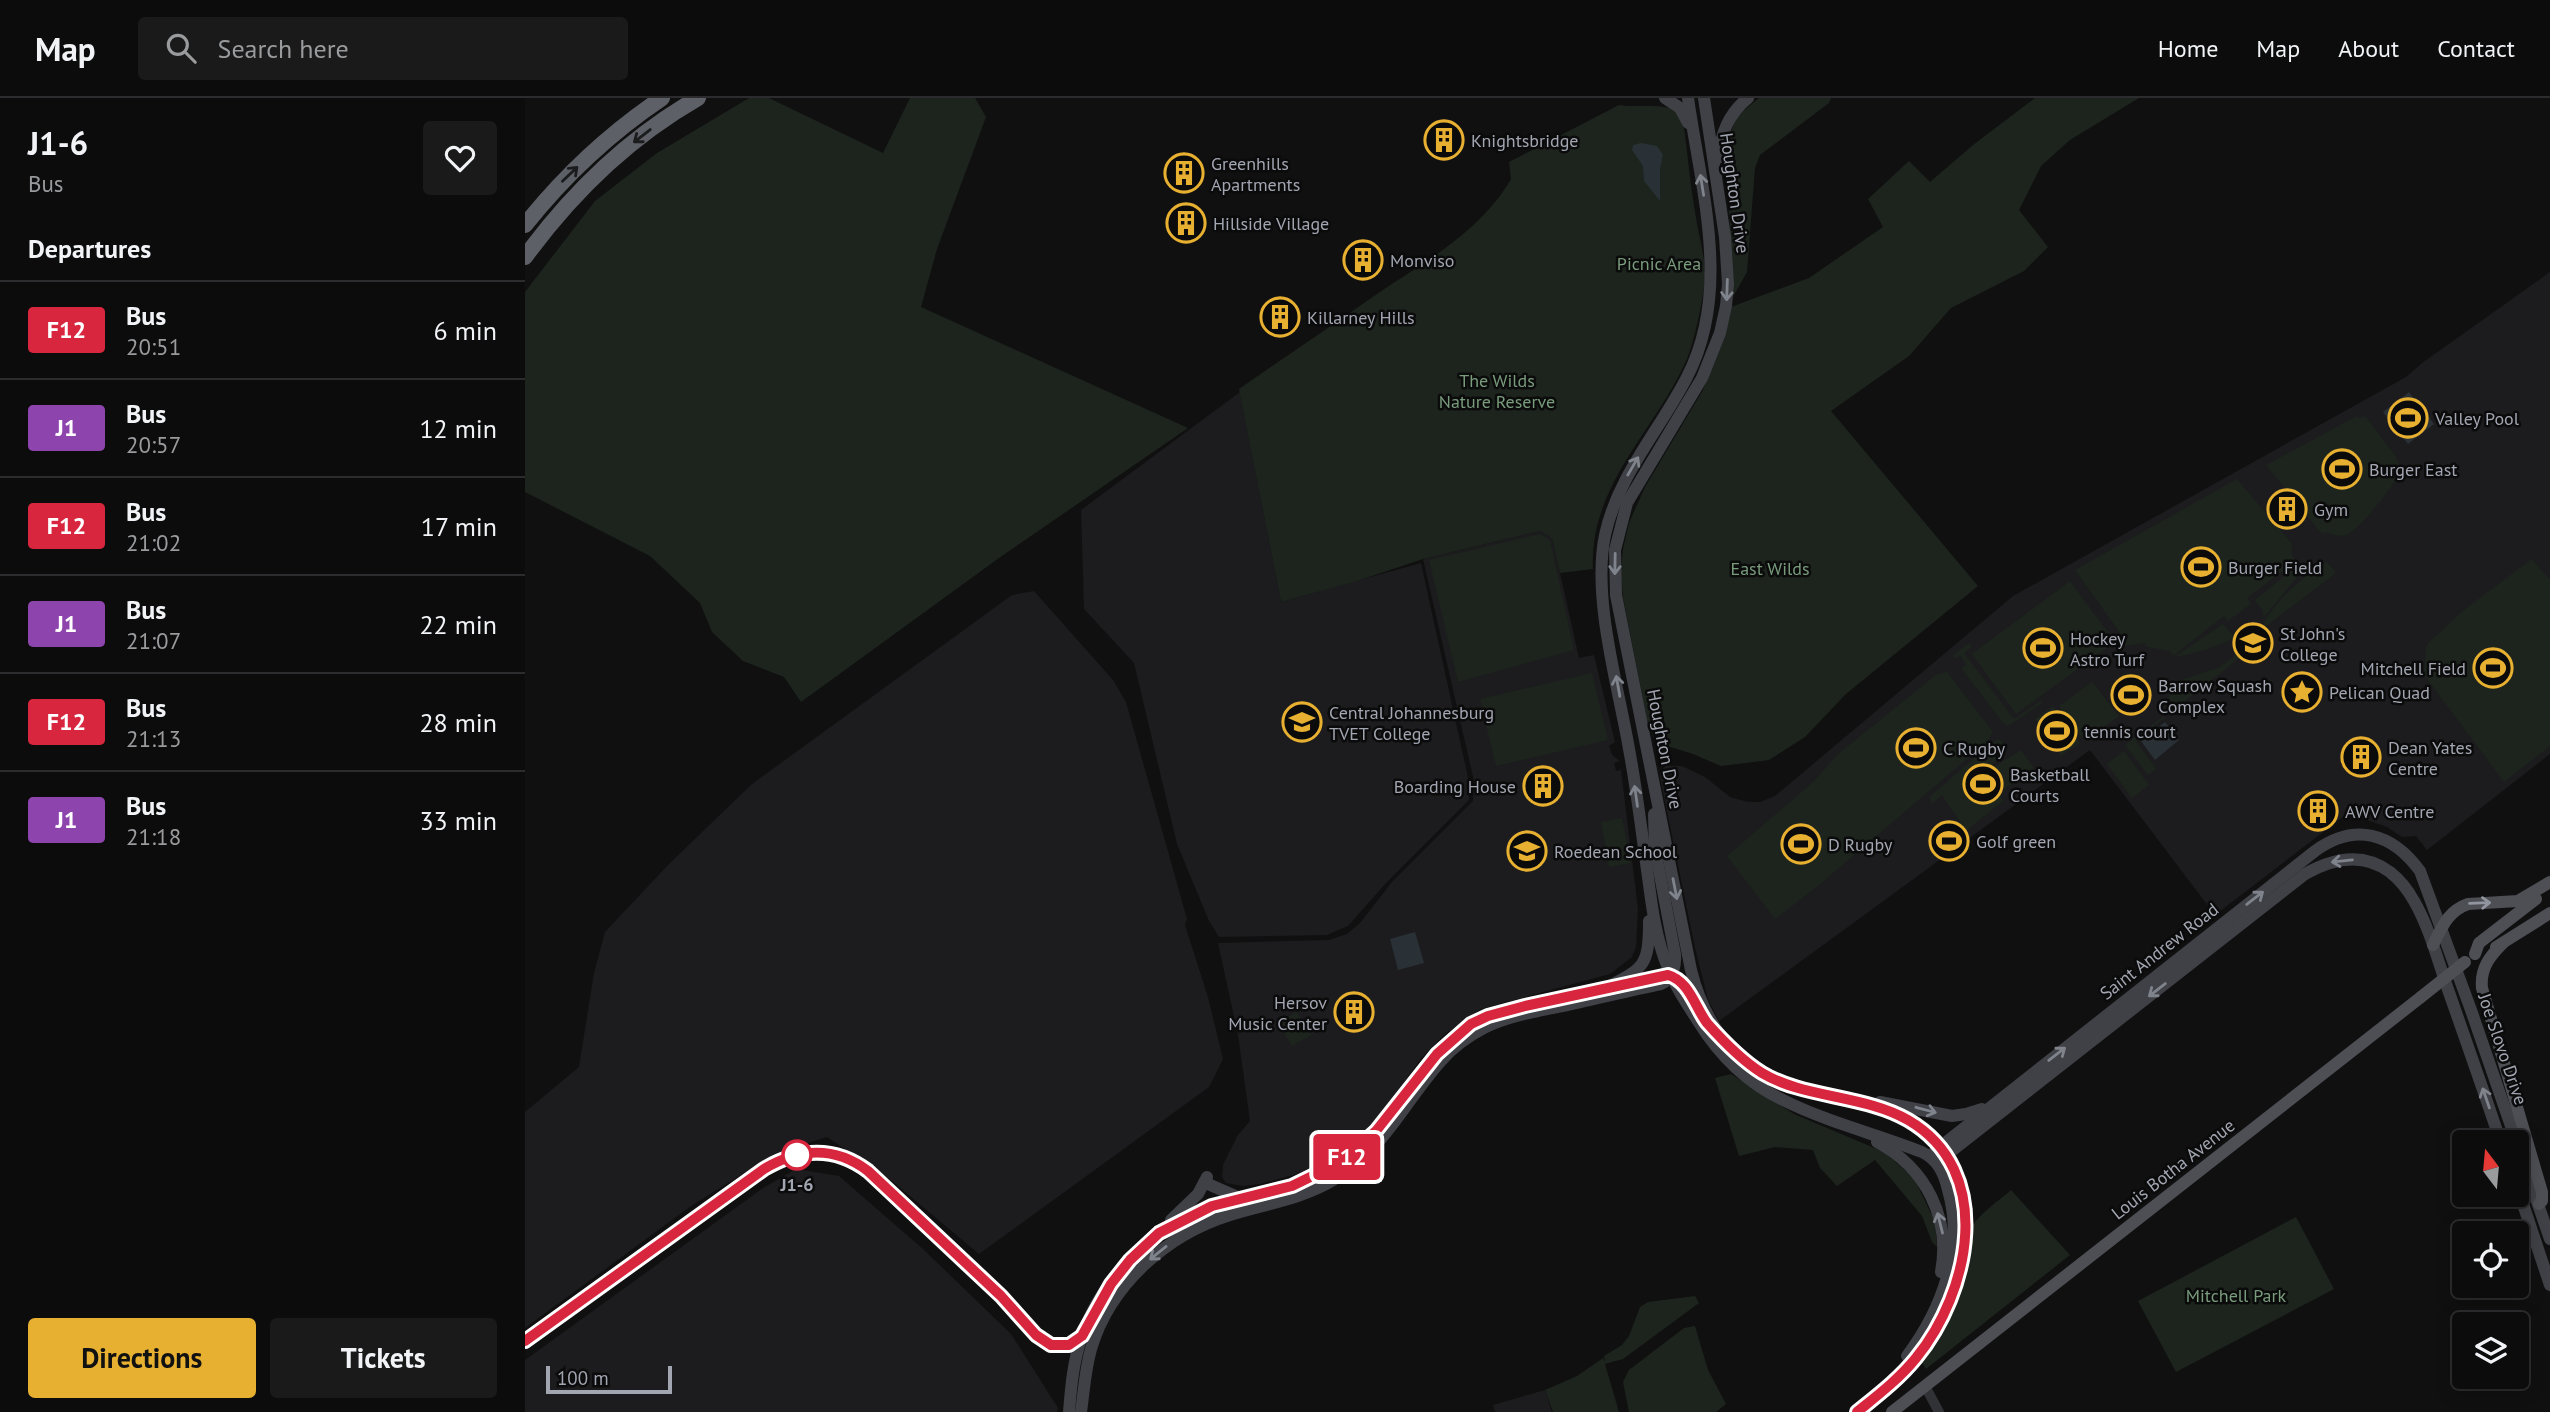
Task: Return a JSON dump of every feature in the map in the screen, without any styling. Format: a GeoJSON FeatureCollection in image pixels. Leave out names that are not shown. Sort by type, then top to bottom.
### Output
{"type":"FeatureCollection","features":[{"type":"Feature","properties":{"kind":"highway"},"geometry":{"type":"LineString","coordinates":[[525,225],[557,187],[592,153],[624,125],[662,98]]}},
{"type":"Feature","properties":{"kind":"highway"},"geometry":{"type":"LineString","coordinates":[[525,257],[555,219],[609,163],[666,118],[698,98]]}},
{"type":"Feature","properties":{"kind":"main road"},"geometry":{"type":"LineString","coordinates":[[1665,98],[1684,113],[1694,140]]}},
{"type":"Feature","properties":{"kind":"main road","name":"Houghton Drive"},"geometry":{"type":"LineString","coordinates":[[1688,98],[1710,249],[1711,289],[1708,319],[1688,375],[1619,492],[1605,537],[1601,564],[1603,603],[1666,980],[1682,995],[1706,1034],[1727,1060],[1765,1090],[1821,1116],[1938,1155]]}},
{"type":"Feature","properties":{"kind":"main road","name":"Houghton Drive"},"geometry":{"type":"LineString","coordinates":[[1704,98],[1727,261],[1724,321],[1699,384],[1627,503],[1615,550],[1617,602],[1695,988],[1703,1009],[1720,1034],[1749,1064],[1770,1078],[1880,1108],[1901,1116],[1921,1129],[1960,1185],[1966,1221],[1962,1265],[1954,1291],[1936,1328],[1917,1357],[1893,1382],[1857,1412]]}},
{"type":"Feature","properties":{"kind":"main road"},"geometry":{"type":"LineString","coordinates":[[1715,171],[1725,127],[1734,111],[1748,98]]}},
{"type":"Feature","properties":{"kind":"main road"},"geometry":{"type":"LineString","coordinates":[[1655,786],[1655,849],[1675,954],[1675,966],[1666,980]]}},
{"type":"Feature","properties":{"kind":"main road","name":"Saint Andrew Road"},"geometry":{"type":"LineString","coordinates":[[1938,1155],[2003,1096],[2331,840],[2363,834],[2383,839],[2401,850],[2420,871]]}},
{"type":"Feature","properties":{"kind":"main road","name":"Saint Andrew Road"},"geometry":{"type":"LineString","coordinates":[[1938,1155],[2305,874],[2336,860],[2357,859],[2380,866],[2402,884]]}},
{"type":"Feature","properties":{"kind":"main road","name":"Joe Slovo Drive"},"geometry":{"type":"LineString","coordinates":[[2420,871],[2550,1240]]}},
{"type":"Feature","properties":{"kind":"main road"},"geometry":{"type":"LineString","coordinates":[[1604,989],[1632,974],[1647,957],[1648,881]]}},
{"type":"Feature","properties":{"kind":"main road"},"geometry":{"type":"LineString","coordinates":[[2433,945],[2450,915],[2462,906],[2518,901],[2550,882]]}},
{"type":"Feature","properties":{"kind":"main road","name":"Joe Slovo Drive"},"geometry":{"type":"LineString","coordinates":[[2402,884],[2418,907],[2433,945],[2497,1130]]}},
{"type":"Feature","properties":{"kind":"main road","name":"Louis Botha Avenue"},"geometry":{"type":"LineString","coordinates":[[1892,1412],[2470,958],[2479,943],[2550,888]]}},
{"type":"Feature","properties":{"kind":"main road","name":"Louis Botha Avenue"},"geometry":{"type":"LineString","coordinates":[[2470,958],[2486,953],[2550,912]]}},
{"type":"Feature","properties":{"kind":"main road"},"geometry":{"type":"LineString","coordinates":[[2503,943],[2485,965],[2482,988],[2542,1192],[2543,1198],[2539,1204]]}},
{"type":"Feature","properties":{"kind":"main road"},"geometry":{"type":"LineString","coordinates":[[1159,1233],[1212,1206],[1301,1183],[1343,1161],[1376,1131],[1437,1054],[1471,1024],[1488,1016],[1525,1006],[1665,975],[1666,980]]}},
{"type":"Feature","properties":{"kind":"main road"},"geometry":{"type":"LineString","coordinates":[[1081,1412],[1091,1349],[1105,1315],[1128,1283],[1164,1247],[1217,1219],[1296,1197],[1333,1180],[1367,1154],[1397,1122],[1440,1062],[1486,1027],[1518,1016],[1666,980],[1682,984],[1705,1020],[1720,1034]]}},
{"type":"Feature","properties":{"kind":"main road"},"geometry":{"type":"LineString","coordinates":[[1788,1084],[1790,1096],[1797,1106]]}},
{"type":"Feature","properties":{"kind":"main road"},"geometry":{"type":"LineString","coordinates":[[1811,1090],[1824,1090],[1951,1115],[1976,1111],[2003,1096]]}},
{"type":"Feature","properties":{"kind":"main road"},"geometry":{"type":"LineString","coordinates":[[1821,1116],[1829,1123],[1893,1152],[1912,1167],[1924,1183],[1936,1209],[1944,1244],[1933,1314]]}},
{"type":"Feature","properties":{"kind":"main road","name":"Houghton Drive"},"geometry":{"type":"LineString","coordinates":[[1850,1412],[1895,1371],[1916,1344],[1933,1314],[1948,1274],[1955,1232],[1951,1199],[1938,1155]]}},
{"type":"Feature","properties":{"kind":"main road"},"geometry":{"type":"LineString","coordinates":[[1069,1412],[1072,1377],[1082,1336],[1111,1284],[1130,1260],[1198,1194],[1207,1181],[1243,1199]]}},
{"type":"Feature","properties":{"kind":"main road"},"geometry":{"type":"LineString","coordinates":[[2524,1208],[2550,1286]]}},
{"type":"Feature","properties":{"kind":"main road"},"geometry":{"type":"LineString","coordinates":[[1036,1335],[1057,1346],[1069,1345],[1082,1336]]}},
{"type":"Feature","properties":{"kind":"street"},"geometry":{"type":"LineString","coordinates":[[1925,1386],[1938,1412]]}},
{"type":"Feature","properties":{"kind":"shaded area"},"geometry":{"type":"Polygon","coordinates":[[[1641,143],[1657,146],[1663,155],[1660,168],[1660,201],[1644,181],[1643,166],[1632,150],[1633,145],[1641,143]]]}},
{"type":"Feature","properties":{"kind":"shaded area","name":"St John's College"},"geometry":{"type":"Polygon","coordinates":[[[2550,272],[2550,754],[2427,850],[2416,836],[2402,837],[2387,827],[2348,813],[2215,915],[2090,750],[1719,1021],[1708,999],[1695,948],[1661,782],[1660,774],[1665,766],[1682,766],[1705,777],[1730,797],[1748,802],[1760,802],[1775,796],[2013,596],[2406,377],[2550,272]]]}},
{"type":"Feature","properties":{"kind":"shaded area","name":"Central Johannesburg TVET College"},"geometry":{"type":"Polygon","coordinates":[[[1240,392],[1281,602],[1421,563],[1469,782],[1469,800],[1386,883],[1348,926],[1327,935],[1219,937],[1209,921],[1177,844],[1134,663],[1084,609],[1081,510],[1240,392]]]}},
{"type":"Feature","properties":{"kind":"shaded area","name":"Valley Pool"},"geometry":{"type":"Polygon","coordinates":[[[2409,392],[2434,424],[2408,444],[2383,412],[2409,392]]]}},
{"type":"Feature","properties":{"kind":"shaded area","name":"Roedean School"},"geometry":{"type":"Polygon","coordinates":[[[1540,531],[1552,537],[1579,658],[1594,655],[1615,742],[1609,746],[1612,755],[1620,761],[1614,763],[1616,771],[1621,770],[1638,909],[1636,947],[1632,957],[1610,974],[1481,1009],[1445,1034],[1422,1057],[1385,1109],[1356,1141],[1330,1161],[1260,1184],[1243,1186],[1226,1183],[1222,1177],[1223,1165],[1238,1135],[1250,1121],[1238,1035],[1218,943],[1329,940],[1347,934],[1360,923],[1392,882],[1473,801],[1474,781],[1423,559],[1540,531]]]}},
{"type":"Feature","properties":{"kind":"shaded area"},"geometry":{"type":"Polygon","coordinates":[[[1034,591],[1113,680],[1126,702],[1223,1059],[1209,1087],[979,1254],[892,1181],[827,1137],[776,1153],[691,1206],[525,1328],[525,1112],[579,1067],[594,973],[605,932],[669,864],[752,784],[1012,595],[1034,591]]]}},
{"type":"Feature","properties":{"kind":"shaded area"},"geometry":{"type":"Polygon","coordinates":[[[2165,722],[2179,740],[2155,760],[2141,741],[2165,722]]]}},
{"type":"Feature","properties":{"kind":"shaded area"},"geometry":{"type":"Polygon","coordinates":[[[1415,932],[1424,963],[1398,970],[1390,939],[1415,932]]]}},
{"type":"Feature","properties":{"kind":"shaded area"},"geometry":{"type":"Polygon","coordinates":[[[796,1169],[839,1176],[923,1249],[1011,1334],[1058,1408],[1057,1412],[525,1412],[525,1360],[763,1188],[796,1169]]]}},
{"type":"Feature","properties":{"kind":"shaded area"},"geometry":{"type":"Polygon","coordinates":[[[1545,1390],[1552,1412],[1495,1412],[1493,1405],[1545,1390]]]}},
{"type":"Feature","properties":{"kind":"green space"},"geometry":{"type":"Polygon","coordinates":[[[749,98],[769,98],[883,153],[910,98],[975,98],[986,117],[937,249],[921,307],[1188,428],[999,558],[801,702],[784,677],[743,661],[712,632],[700,603],[650,556],[525,492],[525,292],[595,201],[657,153],[749,98]]]}},
{"type":"Feature","properties":{"kind":"green space"},"geometry":{"type":"Polygon","coordinates":[[[1759,98],[1831,98],[1829,103],[1760,155],[1755,168],[1747,272],[1733,297],[1726,149],[1736,117],[1759,98]]]}},
{"type":"Feature","properties":{"kind":"green space","name":"East Wilds"},"geometry":{"type":"Polygon","coordinates":[[[2035,98],[2139,98],[2070,140],[2041,166],[2019,210],[2048,247],[2024,271],[1951,308],[1909,356],[1831,411],[1978,586],[1846,694],[1805,737],[1769,760],[1721,766],[1661,744],[1654,738],[1647,720],[1623,597],[1623,549],[1629,523],[1645,487],[1703,390],[1723,339],[1731,307],[1809,278],[1883,227],[1868,199],[1909,161],[1930,182],[2035,98]]]}},
{"type":"Feature","properties":{"kind":"green space","name":"The Wilds Nature Reserve"},"geometry":{"type":"Polygon","coordinates":[[[1619,105],[1677,110],[1684,128],[1705,275],[1699,318],[1687,359],[1613,484],[1595,539],[1593,569],[1560,573],[1552,538],[1540,531],[1423,559],[1281,602],[1239,389],[1433,257],[1468,230],[1499,198],[1511,179],[1509,162],[1619,105]]]}},
{"type":"Feature","properties":{"kind":"green space"},"geometry":{"type":"Polygon","coordinates":[[[2357,416],[2365,416],[2394,454],[2402,470],[2377,505],[2354,530],[2342,536],[2327,532],[2322,534],[2266,465],[2357,416]]]}},
{"type":"Feature","properties":{"kind":"green space"},"geometry":{"type":"Polygon","coordinates":[[[2237,479],[2292,544],[2291,553],[2295,561],[2247,598],[2251,604],[2228,621],[2224,616],[2173,656],[2170,651],[2147,647],[2145,643],[2125,646],[2125,640],[2075,570],[2237,479]]]}},
{"type":"Feature","properties":{"kind":"green space"},"geometry":{"type":"Polygon","coordinates":[[[1540,534],[1550,540],[1574,650],[1458,682],[1429,560],[1540,534]]]}},
{"type":"Feature","properties":{"kind":"green space","name":"Mitchell Field"},"geometry":{"type":"Polygon","coordinates":[[[2532,559],[2550,580],[2550,746],[2504,782],[2424,675],[2426,648],[2428,643],[2464,610],[2532,559]]]}},
{"type":"Feature","properties":{"kind":"green space"},"geometry":{"type":"Polygon","coordinates":[[[2327,562],[2336,573],[2261,630],[2280,600],[2327,562]]]}},
{"type":"Feature","properties":{"kind":"green space"},"geometry":{"type":"Polygon","coordinates":[[[2299,564],[2303,570],[2264,617],[2255,600],[2299,564]]]}},
{"type":"Feature","properties":{"kind":"green space","name":"Hockey Astro Turf"},"geometry":{"type":"Polygon","coordinates":[[[2070,581],[2115,642],[2016,714],[1972,654],[2070,581]]]}},
{"type":"Feature","properties":{"kind":"green space"},"geometry":{"type":"Polygon","coordinates":[[[2223,624],[2235,638],[2205,650],[2174,657],[2223,624]]]}},
{"type":"Feature","properties":{"kind":"green space"},"geometry":{"type":"Polygon","coordinates":[[[2254,640],[2256,645],[2176,708],[2169,698],[2169,684],[2220,667],[2254,640]]]}},
{"type":"Feature","properties":{"kind":"green space"},"geometry":{"type":"Polygon","coordinates":[[[1969,643],[1972,647],[1964,653],[2014,719],[2042,700],[2041,704],[2008,726],[2003,723],[1961,668],[1966,665],[1960,655],[1954,658],[1953,655],[1969,643]]]}},
{"type":"Feature","properties":{"kind":"green space"},"geometry":{"type":"Polygon","coordinates":[[[1947,672],[1993,732],[1988,741],[1819,885],[1775,919],[1727,856],[1814,781],[1838,754],[1937,674],[1947,672]]]}},
{"type":"Feature","properties":{"kind":"green space"},"geometry":{"type":"Polygon","coordinates":[[[1592,673],[1608,740],[1496,766],[1480,699],[1592,673]]]}},
{"type":"Feature","properties":{"kind":"green space"},"geometry":{"type":"Polygon","coordinates":[[[2092,682],[2119,716],[2085,741],[2059,706],[2092,682]]]}},
{"type":"Feature","properties":{"kind":"green space","name":"tennis court"},"geometry":{"type":"Polygon","coordinates":[[[2053,706],[2080,743],[2061,756],[2035,719],[2053,706]]]}},
{"type":"Feature","properties":{"kind":"green space"},"geometry":{"type":"Polygon","coordinates":[[[2164,716],[2165,718],[2135,740],[2156,769],[2148,775],[2125,745],[2164,716]]]}},
{"type":"Feature","properties":{"kind":"green space","name":"Basketball Courts"},"geometry":{"type":"Polygon","coordinates":[[[1997,739],[2002,741],[2001,748],[2006,754],[1992,764],[1994,767],[2021,750],[2035,769],[1998,793],[2003,801],[1966,831],[1942,795],[1932,804],[1929,797],[1997,739]]]}},
{"type":"Feature","properties":{"kind":"green space","name":"tennis court"},"geometry":{"type":"Polygon","coordinates":[[[2124,751],[2149,785],[2132,798],[2107,764],[2124,751]]]}},
{"type":"Feature","properties":{"kind":"green space"},"geometry":{"type":"Polygon","coordinates":[[[1622,818],[1631,863],[1609,867],[1601,822],[1622,818]]]}},
{"type":"Feature","properties":{"kind":"green space"},"geometry":{"type":"Polygon","coordinates":[[[1296,1012],[1312,1035],[1292,1046],[1278,1023],[1296,1012]]]}},
{"type":"Feature","properties":{"kind":"green space"},"geometry":{"type":"Polygon","coordinates":[[[1731,1074],[1794,1114],[1884,1152],[1914,1178],[1935,1222],[1937,1247],[1932,1242],[1922,1216],[1875,1160],[1837,1186],[1820,1168],[1813,1150],[1775,1147],[1739,1156],[1715,1078],[1731,1074]]]}},
{"type":"Feature","properties":{"kind":"green space"},"geometry":{"type":"Polygon","coordinates":[[[2011,1190],[2070,1255],[1926,1369],[1919,1358],[1963,1282],[1968,1265],[1969,1238],[1974,1223],[2011,1190]]]}},
{"type":"Feature","properties":{"kind":"green space","name":"Mitchell Park"},"geometry":{"type":"Polygon","coordinates":[[[2296,1217],[2334,1289],[2176,1372],[2138,1301],[2296,1217]]]}},
{"type":"Feature","properties":{"kind":"green space"},"geometry":{"type":"Polygon","coordinates":[[[1695,1296],[1699,1303],[1623,1359],[1605,1364],[1619,1412],[1553,1412],[1545,1390],[1577,1376],[1603,1358],[1605,1362],[1604,1356],[1622,1345],[1629,1336],[1640,1307],[1648,1302],[1695,1296]]]}},
{"type":"Feature","properties":{"kind":"green space"},"geometry":{"type":"Polygon","coordinates":[[[1695,1326],[1708,1370],[1726,1404],[1716,1412],[1629,1412],[1623,1382],[1629,1370],[1684,1328],[1695,1326]]]}},
{"type":"Feature","properties":{"kind":"bus line","name":"F12"},"geometry":{"type":"LineString","coordinates":[[525,1341],[764,1169],[785,1158],[823,1151],[855,1162],[868,1171],[1001,1296],[1036,1335],[1051,1345],[1069,1345],[1082,1336],[1111,1284],[1130,1260],[1159,1233],[1212,1206],[1310,1180],[1343,1161],[1376,1131],[1437,1054],[1471,1024],[1488,1016],[1525,1006],[1668,975],[1682,984],[1705,1020],[1755,1069],[1776,1081],[1901,1116],[1921,1129],[1940,1147],[1954,1170],[1960,1185],[1966,1221],[1962,1265],[1949,1304],[1917,1357],[1888,1387],[1857,1412]]}},
{"type":"Feature","properties":{"kind":"place","name":"Knightsbridge"},"geometry":{"type":"Point","coordinates":[1444,140]}},
{"type":"Feature","properties":{"kind":"place","name":"Greenhills Apartments"},"geometry":{"type":"Point","coordinates":[1184,173]}},
{"type":"Feature","properties":{"kind":"place","name":"Hillside Village"},"geometry":{"type":"Point","coordinates":[1186,223]}},
{"type":"Feature","properties":{"kind":"place","name":"Monviso"},"geometry":{"type":"Point","coordinates":[1363,260]}},
{"type":"Feature","properties":{"kind":"place","name":"Killarney Hills"},"geometry":{"type":"Point","coordinates":[1280,317]}},
{"type":"Feature","properties":{"kind":"place","name":"Valley Pool"},"geometry":{"type":"Point","coordinates":[2408,418]}},
{"type":"Feature","properties":{"kind":"place","name":"Burger East"},"geometry":{"type":"Point","coordinates":[2342,469]}},
{"type":"Feature","properties":{"kind":"place","name":"Gym"},"geometry":{"type":"Point","coordinates":[2287,509]}},
{"type":"Feature","properties":{"kind":"place","name":"Burger Field"},"geometry":{"type":"Point","coordinates":[2201,567]}},
{"type":"Feature","properties":{"kind":"place","name":"St John's College"},"geometry":{"type":"Point","coordinates":[2253,643]}},
{"type":"Feature","properties":{"kind":"place","name":"Hockey Astro Turf"},"geometry":{"type":"Point","coordinates":[2043,648]}},
{"type":"Feature","properties":{"kind":"place","name":"Mitchell Field"},"geometry":{"type":"Point","coordinates":[2493,668]}},
{"type":"Feature","properties":{"kind":"place","name":"Pelican Quad"},"geometry":{"type":"Point","coordinates":[2302,692]}},
{"type":"Feature","properties":{"kind":"place","name":"Barrow Squash Complex"},"geometry":{"type":"Point","coordinates":[2131,695]}},
{"type":"Feature","properties":{"kind":"place","name":"Central Johannesburg TVET College"},"geometry":{"type":"Point","coordinates":[1302,722]}},
{"type":"Feature","properties":{"kind":"place","name":"tennis court"},"geometry":{"type":"Point","coordinates":[2057,731]}},
{"type":"Feature","properties":{"kind":"place","name":"C Rugby"},"geometry":{"type":"Point","coordinates":[1916,748]}},
{"type":"Feature","properties":{"kind":"place","name":"Dean Yates Centre"},"geometry":{"type":"Point","coordinates":[2361,757]}},
{"type":"Feature","properties":{"kind":"place","name":"Basketball Courts"},"geometry":{"type":"Point","coordinates":[1983,784]}},
{"type":"Feature","properties":{"kind":"place","name":"Boarding House"},"geometry":{"type":"Point","coordinates":[1543,786]}},
{"type":"Feature","properties":{"kind":"place","name":"AWV Centre"},"geometry":{"type":"Point","coordinates":[2318,811]}},
{"type":"Feature","properties":{"kind":"place","name":"Golf green"},"geometry":{"type":"Point","coordinates":[1949,841]}},
{"type":"Feature","properties":{"kind":"place","name":"D Rugby"},"geometry":{"type":"Point","coordinates":[1801,844]}},
{"type":"Feature","properties":{"kind":"place","name":"Roedean School"},"geometry":{"type":"Point","coordinates":[1527,851]}},
{"type":"Feature","properties":{"kind":"place","name":"Hersov Music Center"},"geometry":{"type":"Point","coordinates":[1354,1012]}},
{"type":"Feature","properties":{"kind":"place","name":"J1-6"},"geometry":{"type":"Point","coordinates":[797,1155]}},
{"type":"Feature","properties":{"kind":"park label","name":"Picnic Area"},"geometry":{"type":"Point","coordinates":[1659,263]}}]}
